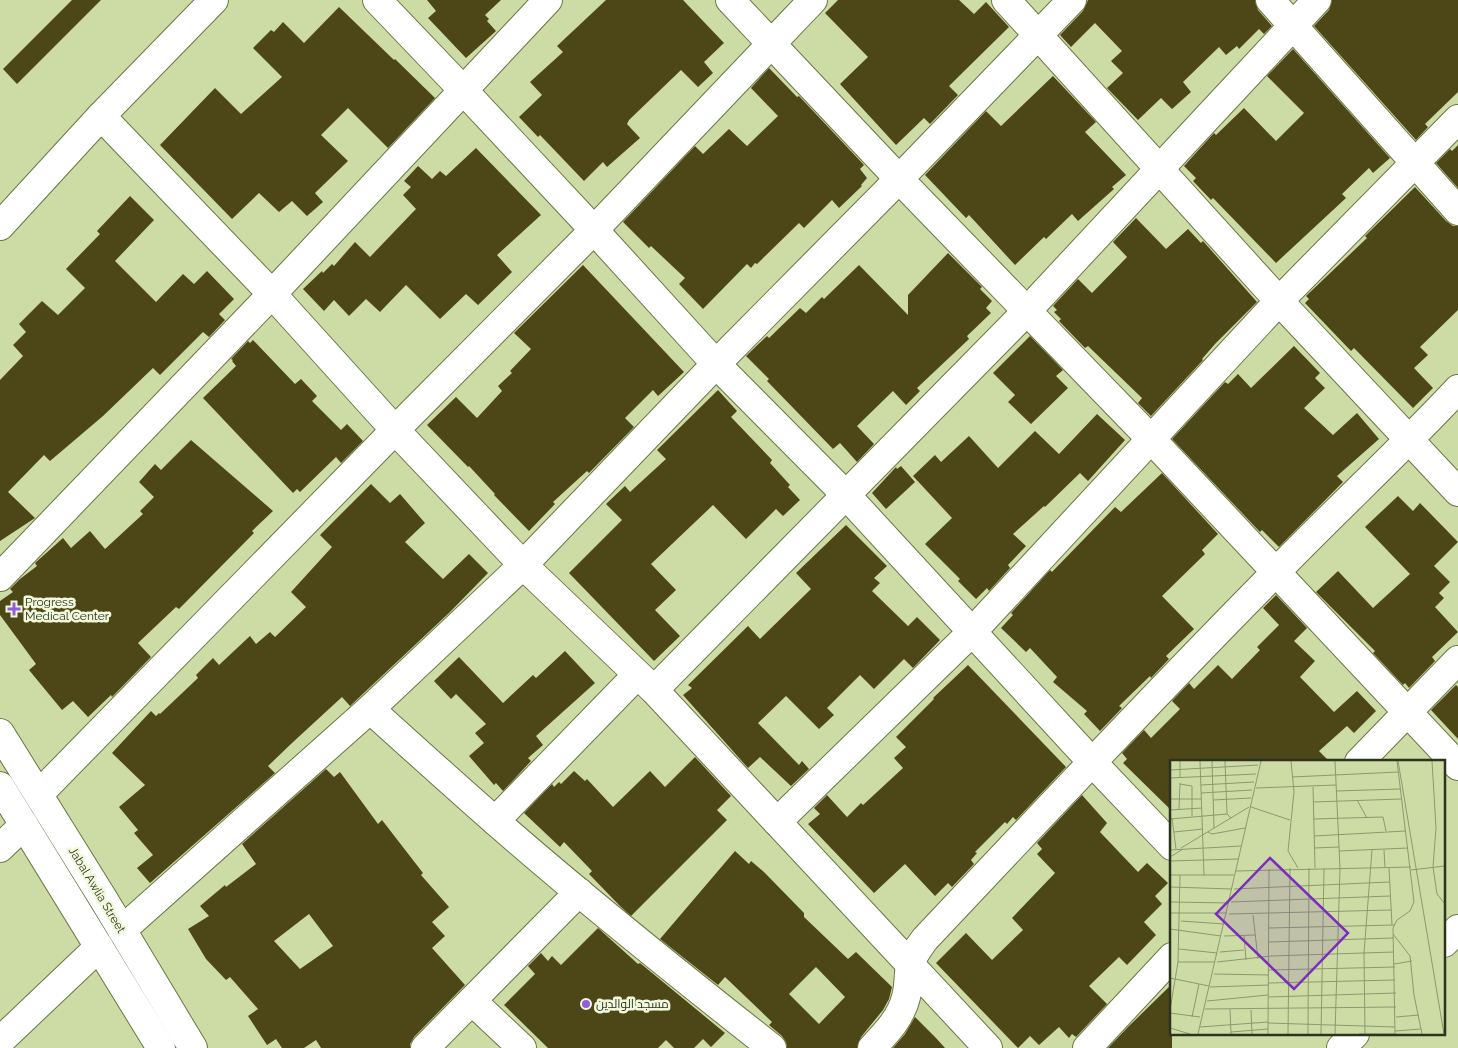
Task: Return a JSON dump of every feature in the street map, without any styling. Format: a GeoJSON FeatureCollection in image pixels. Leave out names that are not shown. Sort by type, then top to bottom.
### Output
{"type":"FeatureCollection","features":[{"type":"Feature","properties":{"kind":"street"},"geometry":{"type":"LineString","coordinates":[[0,226],[100,116],[214,0]]}},
{"type":"Feature","properties":{"kind":"street"},"geometry":{"type":"LineString","coordinates":[[377,0],[594,230],[716,364],[846,495],[1170,844]]}},
{"type":"Feature","properties":{"kind":"street"},"geometry":{"type":"LineString","coordinates":[[0,577],[272,294],[548,0]]}},
{"type":"Feature","properties":{"kind":"street"},"geometry":{"type":"LineString","coordinates":[[730,0],[899,180],[1277,571],[1458,766]]}},
{"type":"Feature","properties":{"kind":"street"},"geometry":{"type":"LineString","coordinates":[[39,794],[395,430],[594,230],[813,0]]}},
{"type":"Feature","properties":{"kind":"street"},"geometry":{"type":"LineString","coordinates":[[1006,0],[1279,301],[1458,492]]}},
{"type":"Feature","properties":{"kind":"street"},"geometry":{"type":"LineString","coordinates":[[122,930],[370,709],[523,565],[716,364],[899,180],[1072,0]]}},
{"type":"Feature","properties":{"kind":"street"},"geometry":{"type":"LineString","coordinates":[[1270,0],[1458,211]]}},
{"type":"Feature","properties":{"kind":"street"},"geometry":{"type":"LineString","coordinates":[[495,821],[646,683],[846,495],[1026,312],[1292,24],[1317,0]]}},
{"type":"Feature","properties":{"kind":"street"},"geometry":{"type":"LineString","coordinates":[[100,116],[272,294],[395,430],[523,565],[646,683],[988,1048]]}},
{"type":"Feature","properties":{"kind":"street"},"geometry":{"type":"LineString","coordinates":[[777,822],[972,632],[1279,301],[1458,119]]}},
{"type":"Feature","properties":{"kind":"street"},"geometry":{"type":"LineString","coordinates":[[872,1048],[899,1014],[906,997],[910,965],[925,939],[1092,762],[1277,571],[1410,440],[1458,389]]}},
{"type":"Feature","properties":{"kind":"street"},"geometry":{"type":"LineString","coordinates":[[1361,760],[1458,660]]}},
{"type":"Feature","properties":{"kind":"street"},"geometry":{"type":"LineString","coordinates":[[370,709],[495,821],[579,892],[772,1048]]}},
{"type":"Feature","properties":{"kind":"street","name":"Jabal Awlia Street"},"geometry":{"type":"LineString","coordinates":[[0,733],[122,930],[192,1048]]}},
{"type":"Feature","properties":{"kind":"street"},"geometry":{"type":"LineString","coordinates":[[0,786],[161,1048]]}},
{"type":"Feature","properties":{"kind":"street"},"geometry":{"type":"LineString","coordinates":[[0,848],[24,825]]}},
{"type":"Feature","properties":{"kind":"street"},"geometry":{"type":"LineString","coordinates":[[425,1048],[579,892]]}},
{"type":"Feature","properties":{"kind":"street"},"geometry":{"type":"LineString","coordinates":[[1446,941],[1458,929]]}},
{"type":"Feature","properties":{"kind":"street"},"geometry":{"type":"LineString","coordinates":[[0,1041],[100,947]]}},
{"type":"Feature","properties":{"kind":"street"},"geometry":{"type":"LineString","coordinates":[[1088,1048],[1170,959]]}},
{"type":"Feature","properties":{"kind":"street"},"geometry":{"type":"LineString","coordinates":[[472,1002],[522,1048]]}},
{"type":"Feature","properties":{"kind":"building"},"geometry":{"type":"Polygon","coordinates":[[[72,0],[101,0],[17,84],[3,69],[72,0]]]}},
{"type":"Feature","properties":{"kind":"building"},"geometry":{"type":"Polygon","coordinates":[[[427,0],[501,0],[485,15],[489,19],[487,21],[496,31],[466,58],[428,18],[436,11],[427,0]]]}},
{"type":"Feature","properties":{"kind":"building"},"geometry":{"type":"Polygon","coordinates":[[[606,0],[683,0],[724,43],[704,62],[713,73],[698,87],[681,70],[629,120],[627,124],[640,138],[607,167],[603,162],[584,181],[540,135],[538,137],[519,117],[542,95],[530,82],[563,52],[557,46],[606,0]]]}},
{"type":"Feature","properties":{"kind":"building"},"geometry":{"type":"Polygon","coordinates":[[[838,0],[959,0],[974,14],[986,2],[1009,27],[949,86],[958,95],[930,124],[924,118],[896,145],[840,84],[868,57],[825,13],[838,0]]]}},
{"type":"Feature","properties":{"kind":"building"},"geometry":{"type":"Polygon","coordinates":[[[1088,0],[1255,0],[1258,10],[1272,26],[1264,34],[1259,29],[1239,49],[1237,46],[1226,55],[1219,47],[1183,82],[1191,92],[1172,109],[1161,98],[1138,120],[1107,88],[1123,73],[1111,61],[1122,51],[1095,23],[1071,47],[1060,35],[1083,11],[1088,0]]]}},
{"type":"Feature","properties":{"kind":"building"},"geometry":{"type":"Polygon","coordinates":[[[1332,0],[1458,0],[1458,92],[1425,124],[1428,127],[1416,140],[1314,26],[1329,10],[1332,0]]]}},
{"type":"Feature","properties":{"kind":"building"},"geometry":{"type":"Polygon","coordinates":[[[339,7],[435,98],[388,148],[348,108],[321,135],[348,161],[315,193],[323,202],[307,216],[292,201],[279,212],[259,193],[232,219],[160,145],[215,88],[241,114],[282,77],[253,48],[271,30],[274,32],[283,22],[304,43],[339,7]]]}},
{"type":"Feature","properties":{"kind":"building"},"geometry":{"type":"Polygon","coordinates":[[[1293,49],[1390,158],[1373,173],[1369,168],[1342,194],[1346,198],[1276,263],[1213,198],[1211,200],[1193,181],[1196,178],[1184,166],[1214,133],[1216,135],[1244,108],[1276,141],[1304,113],[1267,76],[1293,49]]]}},
{"type":"Feature","properties":{"kind":"building"},"geometry":{"type":"Polygon","coordinates":[[[769,68],[797,97],[799,96],[864,165],[860,169],[867,178],[862,186],[839,208],[832,200],[804,228],[799,223],[757,264],[755,263],[751,268],[747,264],[703,309],[679,284],[685,278],[651,246],[649,248],[623,222],[695,146],[703,154],[729,129],[747,146],[778,116],[751,88],[769,68]]]}},
{"type":"Feature","properties":{"kind":"building"},"geometry":{"type":"Polygon","coordinates":[[[1053,76],[1096,122],[1085,132],[1126,175],[1112,187],[1114,189],[1078,221],[1072,214],[1046,239],[1044,237],[1015,265],[969,215],[966,218],[925,175],[986,111],[1001,126],[1053,76]]]}},
{"type":"Feature","properties":{"kind":"building"},"geometry":{"type":"Polygon","coordinates":[[[1458,145],[1458,188],[1436,163],[1450,149],[1452,151],[1458,145]]]}},
{"type":"Feature","properties":{"kind":"building"},"geometry":{"type":"Polygon","coordinates":[[[476,148],[541,215],[497,255],[512,272],[478,305],[466,294],[440,319],[406,285],[380,312],[366,299],[349,316],[334,300],[324,311],[303,289],[322,271],[323,273],[332,264],[334,266],[355,242],[370,257],[416,209],[403,195],[411,187],[404,181],[418,166],[432,179],[440,171],[446,176],[476,148]]]}},
{"type":"Feature","properties":{"kind":"building"},"geometry":{"type":"Polygon","coordinates":[[[1415,187],[1446,221],[1453,226],[1458,226],[1458,310],[1420,347],[1428,355],[1414,368],[1433,388],[1413,408],[1354,348],[1351,351],[1305,303],[1309,299],[1306,296],[1367,238],[1365,236],[1415,187]]]}},
{"type":"Feature","properties":{"kind":"building"},"geometry":{"type":"Polygon","coordinates":[[[130,196],[154,220],[115,261],[156,302],[183,274],[194,284],[207,271],[234,299],[219,314],[225,320],[209,337],[203,332],[160,375],[153,368],[103,416],[50,461],[44,455],[8,492],[35,518],[0,541],[0,380],[23,356],[13,345],[26,332],[19,324],[42,301],[58,315],[85,288],[66,269],[100,234],[97,231],[130,196]]]}},
{"type":"Feature","properties":{"kind":"building"},"geometry":{"type":"Polygon","coordinates":[[[1136,218],[1166,249],[1188,229],[1201,243],[1203,241],[1257,302],[1215,344],[1203,360],[1151,416],[1138,403],[1142,398],[1088,346],[1085,348],[1059,321],[1061,319],[1054,312],[1057,310],[1053,306],[1078,279],[1092,293],[1127,257],[1113,242],[1136,218]]]}},
{"type":"Feature","properties":{"kind":"building"},"geometry":{"type":"Polygon","coordinates":[[[948,253],[982,287],[980,289],[992,301],[986,308],[991,313],[967,336],[969,339],[917,388],[920,391],[906,405],[893,391],[857,426],[874,444],[857,462],[840,443],[833,449],[767,381],[769,379],[746,356],[767,336],[769,338],[800,308],[806,313],[822,297],[824,299],[859,265],[908,315],[908,295],[948,253]]]}},
{"type":"Feature","properties":{"kind":"building"},"geometry":{"type":"Polygon","coordinates":[[[583,265],[684,372],[658,396],[653,390],[625,418],[634,427],[589,473],[587,471],[553,502],[555,504],[529,531],[469,466],[427,425],[456,397],[477,418],[502,391],[498,386],[512,373],[510,371],[531,349],[514,333],[583,265]]]}},
{"type":"Feature","properties":{"kind":"building"},"geometry":{"type":"Polygon","coordinates":[[[1030,336],[1063,370],[1056,376],[1068,388],[1031,424],[1008,402],[1015,395],[993,373],[1030,336]]]}},
{"type":"Feature","properties":{"kind":"building"},"geometry":{"type":"Polygon","coordinates":[[[253,340],[295,384],[301,379],[317,396],[312,401],[341,430],[347,424],[363,441],[341,463],[336,457],[300,492],[297,489],[293,493],[203,398],[236,366],[231,359],[248,341],[250,343],[253,340]]]}},
{"type":"Feature","properties":{"kind":"building"},"geometry":{"type":"Polygon","coordinates":[[[1294,346],[1320,373],[1315,378],[1325,388],[1304,408],[1333,435],[1357,413],[1379,439],[1337,476],[1343,482],[1279,547],[1262,530],[1260,532],[1172,439],[1225,382],[1228,384],[1238,374],[1251,388],[1294,346]]]}},
{"type":"Feature","properties":{"kind":"building"},"geometry":{"type":"Polygon","coordinates":[[[718,390],[737,411],[731,417],[772,460],[770,463],[790,485],[788,487],[800,500],[783,516],[776,509],[746,539],[713,505],[651,564],[676,590],[655,610],[680,636],[654,661],[569,573],[622,520],[606,504],[625,486],[630,492],[666,459],[657,450],[718,390]]]}},
{"type":"Feature","properties":{"kind":"building"},"geometry":{"type":"Polygon","coordinates":[[[1097,414],[1125,440],[1088,481],[1080,473],[1045,507],[1013,534],[1026,546],[1008,565],[1010,568],[989,591],[987,588],[976,599],[958,581],[960,579],[925,544],[952,518],[913,476],[935,455],[941,462],[969,436],[998,468],[1035,431],[1059,454],[1097,414]]]}},
{"type":"Feature","properties":{"kind":"building"},"geometry":{"type":"Polygon","coordinates":[[[191,440],[273,511],[252,531],[254,533],[179,609],[176,607],[138,643],[151,657],[112,697],[111,695],[88,717],[73,701],[62,710],[29,670],[36,664],[0,615],[0,601],[13,592],[10,589],[37,566],[35,563],[63,538],[71,548],[90,531],[105,549],[143,514],[140,511],[154,497],[139,482],[155,464],[161,470],[191,440]]]}},
{"type":"Feature","properties":{"kind":"building"},"geometry":{"type":"Polygon","coordinates":[[[901,466],[915,482],[886,509],[872,493],[896,467],[897,469],[901,466]]]}},
{"type":"Feature","properties":{"kind":"building"},"geometry":{"type":"Polygon","coordinates":[[[1162,473],[1218,534],[1202,550],[1205,554],[1162,596],[1194,629],[1166,656],[1169,659],[1151,678],[1150,676],[1119,706],[1122,708],[1100,731],[1084,714],[1087,711],[1053,682],[1057,677],[1030,648],[1026,652],[1001,628],[1013,615],[1011,613],[1050,570],[1052,572],[1115,507],[1121,512],[1162,473]]]}},
{"type":"Feature","properties":{"kind":"building"},"geometry":{"type":"Polygon","coordinates":[[[371,484],[390,503],[400,494],[425,523],[405,542],[443,579],[469,554],[488,573],[450,612],[350,706],[342,697],[268,766],[275,773],[150,883],[137,868],[153,855],[134,833],[138,830],[119,807],[145,785],[112,753],[151,711],[156,716],[160,714],[198,678],[196,675],[213,658],[219,665],[250,636],[256,644],[270,632],[275,637],[306,607],[291,592],[332,547],[320,535],[371,484]]]}},
{"type":"Feature","properties":{"kind":"building"},"geometry":{"type":"Polygon","coordinates":[[[1398,496],[1413,511],[1420,503],[1458,542],[1434,566],[1450,582],[1439,593],[1444,598],[1435,607],[1458,632],[1432,657],[1435,661],[1409,688],[1405,683],[1403,685],[1373,653],[1375,651],[1316,592],[1338,571],[1373,608],[1410,574],[1365,527],[1398,496]]]}},
{"type":"Feature","properties":{"kind":"building"},"geometry":{"type":"Polygon","coordinates":[[[846,525],[887,566],[874,578],[880,583],[872,591],[908,626],[917,617],[940,640],[913,668],[904,659],[874,689],[860,675],[827,708],[834,715],[819,729],[786,696],[758,723],[799,765],[802,761],[809,769],[791,786],[760,757],[748,768],[683,695],[692,688],[688,685],[748,626],[760,639],[811,589],[796,573],[846,525]]]}},
{"type":"Feature","properties":{"kind":"building"},"geometry":{"type":"Polygon","coordinates":[[[1276,595],[1307,628],[1294,641],[1315,661],[1300,677],[1334,712],[1357,691],[1376,711],[1354,733],[1347,726],[1319,751],[1328,760],[1170,760],[1170,809],[1123,763],[1127,759],[1122,753],[1144,730],[1151,738],[1180,709],[1172,701],[1189,683],[1194,689],[1218,665],[1232,679],[1260,650],[1257,647],[1279,625],[1263,608],[1276,595]]]}},
{"type":"Feature","properties":{"kind":"building"},"geometry":{"type":"Polygon","coordinates":[[[565,651],[595,683],[536,736],[543,745],[528,758],[531,761],[503,791],[496,783],[494,785],[469,756],[484,743],[475,733],[486,724],[456,694],[451,699],[434,681],[459,657],[503,703],[533,675],[536,678],[565,651]]]}},
{"type":"Feature","properties":{"kind":"building"},"geometry":{"type":"Polygon","coordinates":[[[968,665],[1066,767],[1016,820],[1013,817],[1007,824],[1005,822],[975,852],[977,853],[971,860],[974,864],[952,887],[948,883],[935,896],[905,864],[874,893],[808,824],[820,814],[814,808],[827,795],[847,817],[861,803],[863,805],[903,768],[894,758],[906,747],[896,737],[968,665]]]}},
{"type":"Feature","properties":{"kind":"building"},"geometry":{"type":"Polygon","coordinates":[[[1456,685],[1458,687],[1458,739],[1431,710],[1456,685]]]}},
{"type":"Feature","properties":{"kind":"building"},"geometry":{"type":"Polygon","coordinates":[[[695,757],[731,796],[717,810],[727,820],[631,916],[589,874],[592,871],[564,842],[560,847],[524,813],[552,784],[554,787],[559,782],[561,784],[574,771],[585,781],[587,779],[613,807],[650,771],[665,787],[695,757]]]}},
{"type":"Feature","properties":{"kind":"building"},"geometry":{"type":"Polygon","coordinates":[[[326,769],[334,777],[340,772],[378,824],[382,820],[423,873],[421,875],[449,907],[432,922],[445,936],[432,948],[465,985],[414,1037],[410,1048],[321,1048],[316,1040],[304,1048],[282,1048],[276,1039],[267,1045],[248,1016],[258,1009],[230,977],[226,980],[206,959],[188,929],[209,916],[200,906],[225,885],[226,887],[256,864],[242,844],[326,769]],[[309,914],[274,941],[300,969],[333,946],[309,914]]]}},
{"type":"Feature","properties":{"kind":"building"},"geometry":{"type":"Polygon","coordinates":[[[1082,795],[1107,823],[1100,832],[1138,872],[1147,863],[1168,883],[1155,896],[1162,904],[1144,922],[1156,935],[1127,965],[1119,957],[1089,986],[1107,1004],[1076,1037],[1072,1034],[1069,1038],[1059,1027],[1039,1045],[1030,1036],[1018,1048],[936,963],[966,933],[992,960],[1023,930],[1012,918],[1055,873],[1037,854],[1042,849],[1037,843],[1082,795]]]}},
{"type":"Feature","properties":{"kind":"building"},"geometry":{"type":"Polygon","coordinates":[[[735,851],[749,864],[751,861],[764,872],[804,913],[804,917],[848,959],[856,952],[892,987],[889,999],[883,1010],[861,1037],[857,1048],[787,1048],[782,1036],[769,1025],[772,1022],[725,977],[718,985],[660,939],[735,851]],[[816,967],[789,994],[819,1024],[845,997],[816,967]]]}},
{"type":"Feature","properties":{"kind":"building"},"geometry":{"type":"Polygon","coordinates":[[[598,928],[638,964],[640,963],[725,1033],[711,1047],[703,1039],[694,1048],[674,1048],[666,1040],[658,1048],[548,1048],[504,1005],[535,974],[528,966],[541,953],[548,961],[552,956],[561,965],[598,928]]]}},
{"type":"Feature","properties":{"kind":"building"},"geometry":{"type":"Polygon","coordinates":[[[1170,986],[1170,1036],[1172,1036],[1172,1048],[1108,1048],[1170,986]]]}},
{"type":"Feature","properties":{"kind":"building"},"geometry":{"type":"Polygon","coordinates":[[[915,1017],[945,1048],[893,1048],[905,1034],[915,1017]]]}},
{"type":"Feature","properties":{"kind":"place","name":"Progress Medical Center"},"geometry":{"type":"Point","coordinates":[14,609]}},
{"type":"Feature","properties":{"kind":"place","name":"مسجد الوالدين"},"geometry":{"type":"Point","coordinates":[586,1004]}}]}
